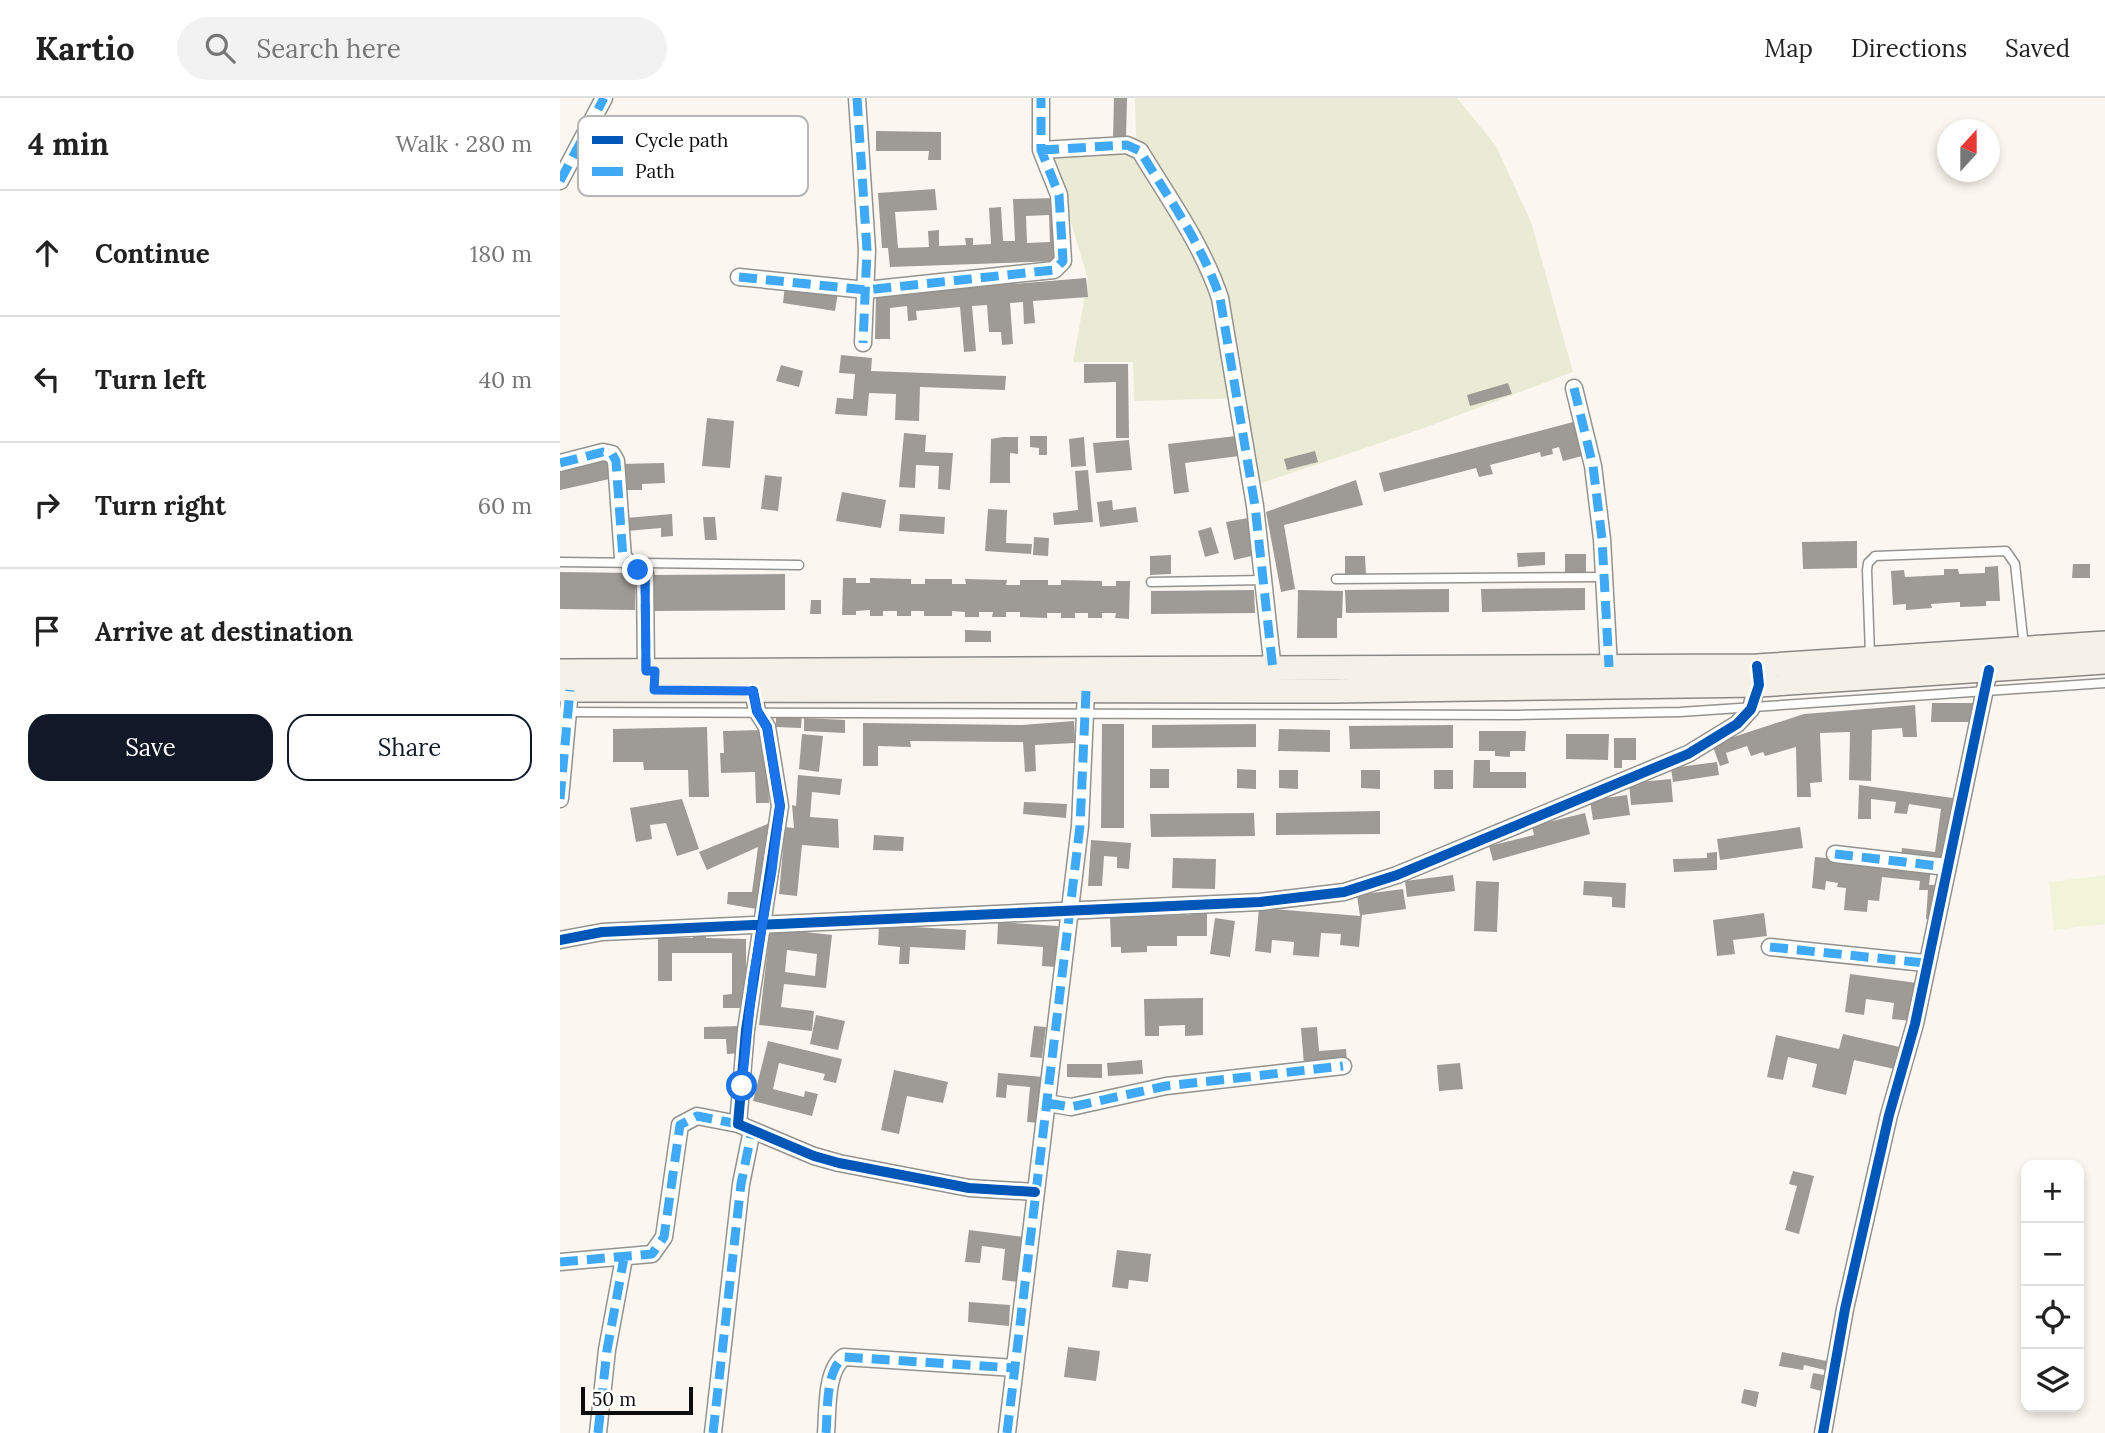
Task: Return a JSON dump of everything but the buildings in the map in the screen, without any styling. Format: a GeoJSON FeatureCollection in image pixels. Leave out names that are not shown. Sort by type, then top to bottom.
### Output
{"type":"FeatureCollection","features":[{"type":"Feature","properties":{"kind":"main road"},"geometry":{"type":"LineString","coordinates":[[564,695],[652,678],[1609,667],[1758,676],[1870,658],[2105,643]]}},
{"type":"Feature","properties":{"kind":"main road"},"geometry":{"type":"LineString","coordinates":[[652,678],[755,701],[1085,702],[1332,691],[1989,670],[2105,662]]}},
{"type":"Feature","properties":{"kind":"street"},"geometry":{"type":"LineString","coordinates":[[594,116],[604,98]]}},
{"type":"Feature","properties":{"kind":"street"},"geometry":{"type":"LineString","coordinates":[[857,98],[866,228],[863,342]]}},
{"type":"Feature","properties":{"kind":"street"},"geometry":{"type":"LineString","coordinates":[[738,277],[866,290],[1054,270],[1063,261],[1059,195],[1041,150],[1041,98]]}},
{"type":"Feature","properties":{"kind":"street"},"geometry":{"type":"LineString","coordinates":[[1041,150],[1134,146],[1140,151],[1198,244],[1220,298],[1253,492],[1273,670]]}},
{"type":"Feature","properties":{"kind":"street"},"geometry":{"type":"LineString","coordinates":[[560,181],[578,147]]}},
{"type":"Feature","properties":{"kind":"street"},"geometry":{"type":"LineString","coordinates":[[1574,388],[1592,466],[1604,577],[1609,667]]}},
{"type":"Feature","properties":{"kind":"street"},"geometry":{"type":"LineString","coordinates":[[560,463],[603,453],[612,454],[616,461],[623,558],[645,574],[652,678]]}},
{"type":"Feature","properties":{"kind":"street"},"geometry":{"type":"LineString","coordinates":[[1823,1433],[1845,1308],[1889,1115],[1915,1024],[1925,963],[1989,670]]}},
{"type":"Feature","properties":{"kind":"street"},"geometry":{"type":"LineString","coordinates":[[560,940],[602,933],[1260,902],[1343,892],[1398,875],[1688,754],[1737,724],[1751,709],[1758,676]]}},
{"type":"Feature","properties":{"kind":"street"},"geometry":{"type":"LineString","coordinates":[[560,799],[564,695]]}},
{"type":"Feature","properties":{"kind":"street"},"geometry":{"type":"LineString","coordinates":[[713,1433],[741,1184],[745,1127],[746,1030],[780,806],[767,727],[755,701]]}},
{"type":"Feature","properties":{"kind":"street"},"geometry":{"type":"LineString","coordinates":[[1007,1433],[1080,826],[1085,702]]}},
{"type":"Feature","properties":{"kind":"street"},"geometry":{"type":"LineString","coordinates":[[1835,854],[1947,867]]}},
{"type":"Feature","properties":{"kind":"street"},"geometry":{"type":"LineString","coordinates":[[1770,947],[1925,963]]}},
{"type":"Feature","properties":{"kind":"street"},"geometry":{"type":"LineString","coordinates":[[1047,1103],[1071,1107],[1166,1086],[1343,1066]]}},
{"type":"Feature","properties":{"kind":"street"},"geometry":{"type":"LineString","coordinates":[[560,1262],[652,1254],[664,1237],[680,1125],[697,1116],[745,1127],[814,1156],[839,1163],[969,1188],[1035,1192]]}},
{"type":"Feature","properties":{"kind":"street"},"geometry":{"type":"LineString","coordinates":[[598,1433],[607,1350],[624,1258]]}},
{"type":"Feature","properties":{"kind":"street"},"geometry":{"type":"LineString","coordinates":[[826,1433],[833,1373],[837,1362],[844,1357],[1015,1368]]}},
{"type":"Feature","properties":{"kind":"lane"},"geometry":{"type":"LineString","coordinates":[[1870,658],[1867,570],[1868,563],[1875,556],[2006,551],[2015,564],[2024,648]]}},
{"type":"Feature","properties":{"kind":"lane"},"geometry":{"type":"LineString","coordinates":[[560,562],[799,565]]}},
{"type":"Feature","properties":{"kind":"lane"},"geometry":{"type":"LineString","coordinates":[[1336,579],[1604,577]]}},
{"type":"Feature","properties":{"kind":"lane"},"geometry":{"type":"LineString","coordinates":[[1151,582],[1264,580]]}},
{"type":"Feature","properties":{"kind":"lane"},"geometry":{"type":"LineString","coordinates":[[1085,702],[1334,714],[1544,714],[1751,709],[2105,683]]}},
{"type":"Feature","properties":{"kind":"lane"},"geometry":{"type":"LineString","coordinates":[[1332,691],[1334,714]]}},
{"type":"Feature","properties":{"kind":"lane"},"geometry":{"type":"LineString","coordinates":[[564,695],[755,701]]}},
{"type":"Feature","properties":{"kind":"green space"},"geometry":{"type":"Polygon","coordinates":[[[1135,98],[1457,98],[1496,146],[1531,222],[1573,372],[1424,428],[1256,485],[1245,398],[1134,401],[1133,362],[1073,362],[1088,279],[1050,153],[1136,138],[1135,98]]]}},
{"type":"Feature","properties":{"kind":"green space"},"geometry":{"type":"Polygon","coordinates":[[[2105,875],[2105,924],[2054,930],[2049,882],[2105,875]]]}},
{"type":"Feature","properties":{"kind":"marked path"},"geometry":{"type":"LineString","coordinates":[[594,116],[604,98]]}},
{"type":"Feature","properties":{"kind":"marked path"},"geometry":{"type":"LineString","coordinates":[[857,98],[867,250],[863,343]]}},
{"type":"Feature","properties":{"kind":"marked path"},"geometry":{"type":"LineString","coordinates":[[739,277],[866,290],[1054,270],[1063,261],[1059,195],[1041,150],[1041,98]]}},
{"type":"Feature","properties":{"kind":"marked path"},"geometry":{"type":"LineString","coordinates":[[1041,150],[1127,145],[1140,151],[1184,222],[1213,278],[1220,298],[1255,506],[1273,670]]}},
{"type":"Feature","properties":{"kind":"marked path"},"geometry":{"type":"LineString","coordinates":[[560,181],[578,147]]}},
{"type":"Feature","properties":{"kind":"marked path"},"geometry":{"type":"LineString","coordinates":[[1574,388],[1593,466],[1602,539],[1609,667]]}},
{"type":"Feature","properties":{"kind":"marked path"},"geometry":{"type":"LineString","coordinates":[[560,463],[603,452],[612,454],[616,461],[623,558],[645,574],[646,671]]}},
{"type":"Feature","properties":{"kind":"marked path"},"geometry":{"type":"LineString","coordinates":[[560,799],[570,690]]}},
{"type":"Feature","properties":{"kind":"marked path"},"geometry":{"type":"LineString","coordinates":[[1007,1433],[1080,826],[1086,691]]}},
{"type":"Feature","properties":{"kind":"marked path"},"geometry":{"type":"LineString","coordinates":[[1835,854],[1947,867]]}},
{"type":"Feature","properties":{"kind":"marked path"},"geometry":{"type":"LineString","coordinates":[[1770,947],[1925,963]]}},
{"type":"Feature","properties":{"kind":"marked path"},"geometry":{"type":"LineString","coordinates":[[1047,1103],[1071,1107],[1166,1086],[1343,1066]]}},
{"type":"Feature","properties":{"kind":"marked path"},"geometry":{"type":"LineString","coordinates":[[560,1262],[652,1254],[664,1237],[680,1125],[697,1116],[738,1124]]}},
{"type":"Feature","properties":{"kind":"marked path"},"geometry":{"type":"LineString","coordinates":[[713,1433],[741,1184],[752,1130]]}},
{"type":"Feature","properties":{"kind":"marked path"},"geometry":{"type":"LineString","coordinates":[[598,1433],[607,1350],[624,1258]]}},
{"type":"Feature","properties":{"kind":"marked path"},"geometry":{"type":"LineString","coordinates":[[826,1433],[830,1381],[838,1363],[844,1357],[1015,1368]]}},
{"type":"Feature","properties":{"kind":"cycle path"},"geometry":{"type":"LineString","coordinates":[[560,940],[602,932],[1260,902],[1344,892],[1397,875],[1688,754],[1737,724],[1751,709],[1759,685],[1757,666]]}},
{"type":"Feature","properties":{"kind":"cycle path"},"geometry":{"type":"LineString","coordinates":[[1823,1433],[1845,1309],[1889,1115],[1915,1024],[1989,670]]}},
{"type":"Feature","properties":{"kind":"cycle path"},"geometry":{"type":"LineString","coordinates":[[753,691],[757,711],[767,727],[780,806],[746,1030],[738,1124],[814,1156],[839,1163],[969,1188],[1035,1192]]}},
{"type":"Feature","properties":{"kind":"route"},"geometry":{"type":"LineString","coordinates":[[638,570],[645,574],[646,671],[655,671],[654,690],[753,691],[757,711],[767,727],[780,806],[753,978],[742,1086]]}}]}
